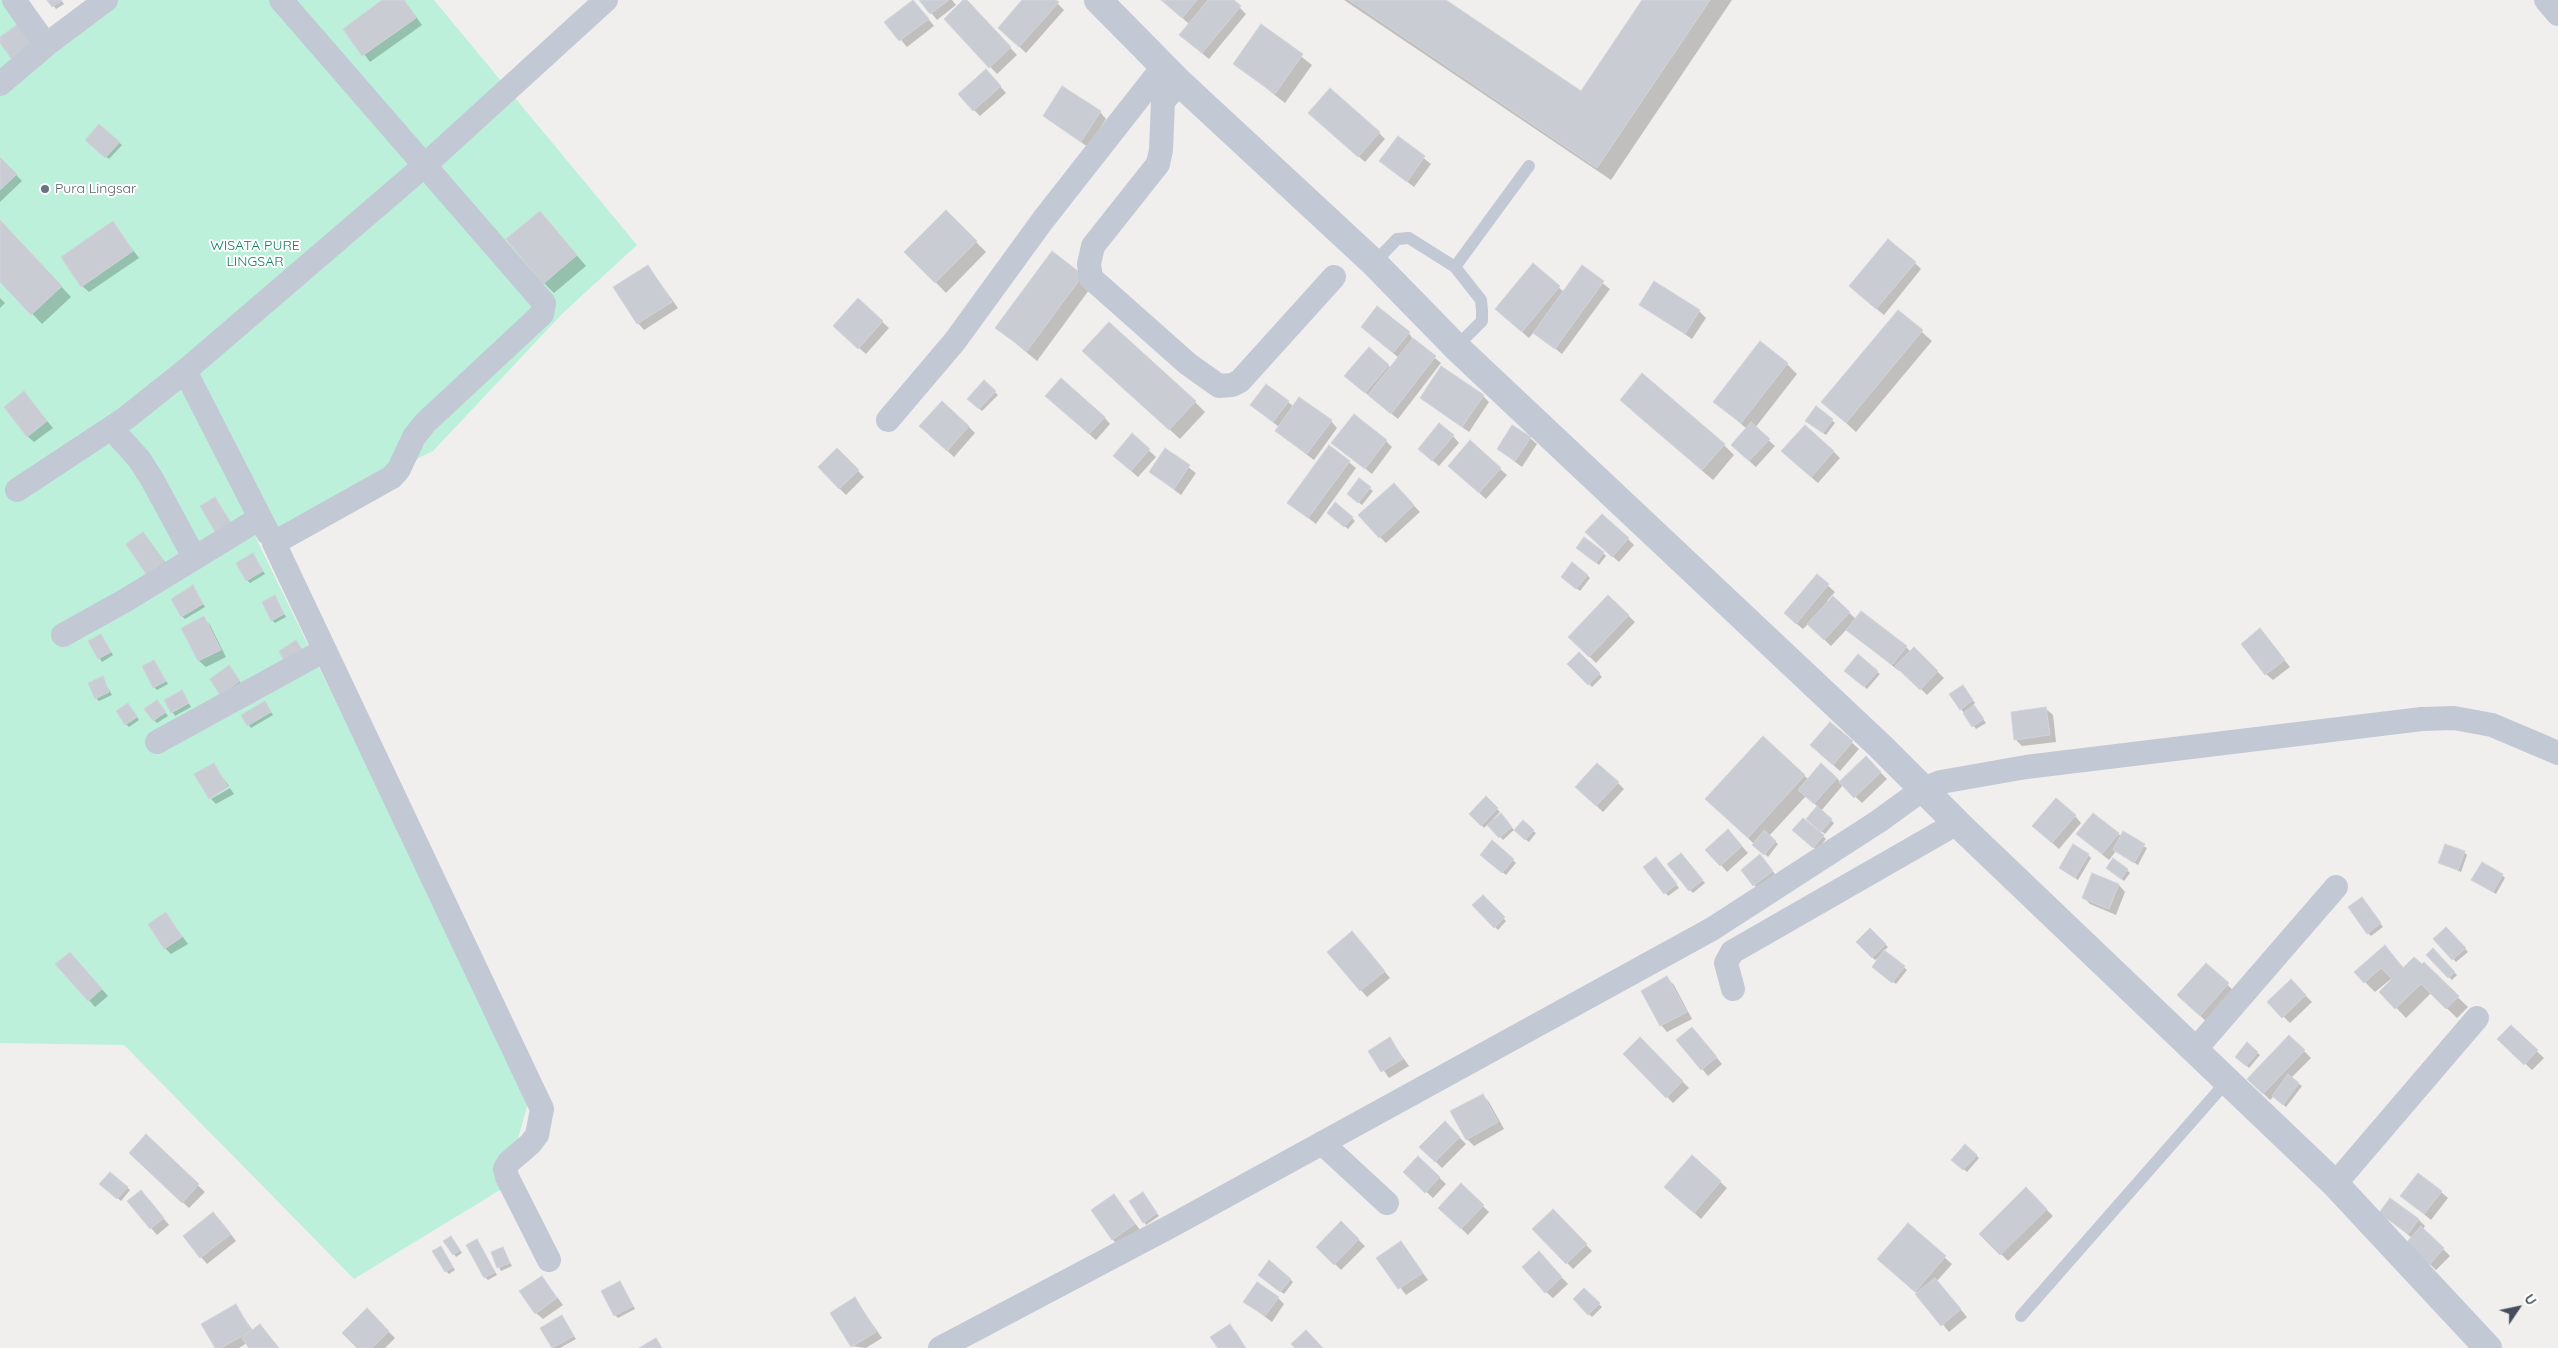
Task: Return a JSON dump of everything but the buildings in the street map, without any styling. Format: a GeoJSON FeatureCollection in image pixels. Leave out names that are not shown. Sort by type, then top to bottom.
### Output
{"type":"FeatureCollection","features":[{"type":"Feature","properties":{"kind":"street"},"geometry":{"type":"LineString","coordinates":[[14,0],[46,45]]}},
{"type":"Feature","properties":{"kind":"street"},"geometry":{"type":"LineString","coordinates":[[0,84],[46,45],[106,0]]}},
{"type":"Feature","properties":{"kind":"street"},"geometry":{"type":"LineString","coordinates":[[274,543],[392,477],[399,469],[414,437],[425,423],[542,314],[544,303],[281,0]]}},
{"type":"Feature","properties":{"kind":"street"},"geometry":{"type":"LineString","coordinates":[[17,490],[111,428],[185,371],[425,165],[606,0]]}},
{"type":"Feature","properties":{"kind":"street"},"geometry":{"type":"LineString","coordinates":[[1098,0],[1172,75],[1374,263],[1456,347],[1866,733],[2194,1051],[2228,1080],[2335,1184],[2488,1348]]}},
{"type":"Feature","properties":{"kind":"street"},"geometry":{"type":"LineString","coordinates":[[2546,0],[2558,14]]}},
{"type":"Feature","properties":{"kind":"street"},"geometry":{"type":"LineString","coordinates":[[1172,75],[1163,101],[1161,150],[1158,164],[1093,246],[1088,264],[1091,278],[1188,364],[1218,386],[1232,385],[1240,381],[1334,277]]}},
{"type":"Feature","properties":{"kind":"street"},"geometry":{"type":"LineString","coordinates":[[888,420],[955,341],[1043,220],[1172,75]]}},
{"type":"Feature","properties":{"kind":"street"},"geometry":{"type":"LineString","coordinates":[[185,371],[274,543],[542,1109],[537,1135],[530,1144],[509,1162],[506,1169],[506,1177],[549,1260]]}},
{"type":"Feature","properties":{"kind":"street"},"geometry":{"type":"LineString","coordinates":[[111,428],[139,459],[154,481],[194,557]]}},
{"type":"Feature","properties":{"kind":"street"},"geometry":{"type":"LineString","coordinates":[[62,635],[126,600],[260,518]]}},
{"type":"Feature","properties":{"kind":"street"},"geometry":{"type":"LineString","coordinates":[[157,742],[324,651]]}},
{"type":"Feature","properties":{"kind":"street"},"geometry":{"type":"LineString","coordinates":[[940,1348],[1173,1226],[1712,928],[1879,821],[1923,790],[1941,782],[2026,767],[2422,719],[2454,718],[2492,725],[2558,753]]}},
{"type":"Feature","properties":{"kind":"street"},"geometry":{"type":"LineString","coordinates":[[1734,989],[1726,963],[1732,952],[1957,823]]}},
{"type":"Feature","properties":{"kind":"street"},"geometry":{"type":"LineString","coordinates":[[2194,1051],[2336,887]]}},
{"type":"Feature","properties":{"kind":"street"},"geometry":{"type":"LineString","coordinates":[[2335,1184],[2477,1018]]}},
{"type":"Feature","properties":{"kind":"street"},"geometry":{"type":"LineString","coordinates":[[1322,1143],[1388,1202]]}},
{"type":"Feature","properties":{"kind":"lane"},"geometry":{"type":"LineString","coordinates":[[1454,267],[1529,166]]}},
{"type":"Feature","properties":{"kind":"lane"},"geometry":{"type":"LineString","coordinates":[[1374,263],[1396,239],[1409,238],[1454,267],[1481,300],[1482,311],[1482,321],[1456,347]]}},
{"type":"Feature","properties":{"kind":"lane"},"geometry":{"type":"LineString","coordinates":[[2021,1316],[2228,1080]]}},
{"type":"Feature","properties":{"kind":"green space","name":"WISATA PURE LINGSAR"},"geometry":{"type":"Polygon","coordinates":[[[0,0],[17,0],[53,44],[118,0],[434,0],[637,245],[563,313],[433,451],[256,538],[529,1099],[505,1187],[354,1279],[124,1045],[0,1043],[0,0]]]}},
{"type":"Feature","properties":{"kind":"place","name":"Pura Lingsar"},"geometry":{"type":"Point","coordinates":[45,189]}}]}
